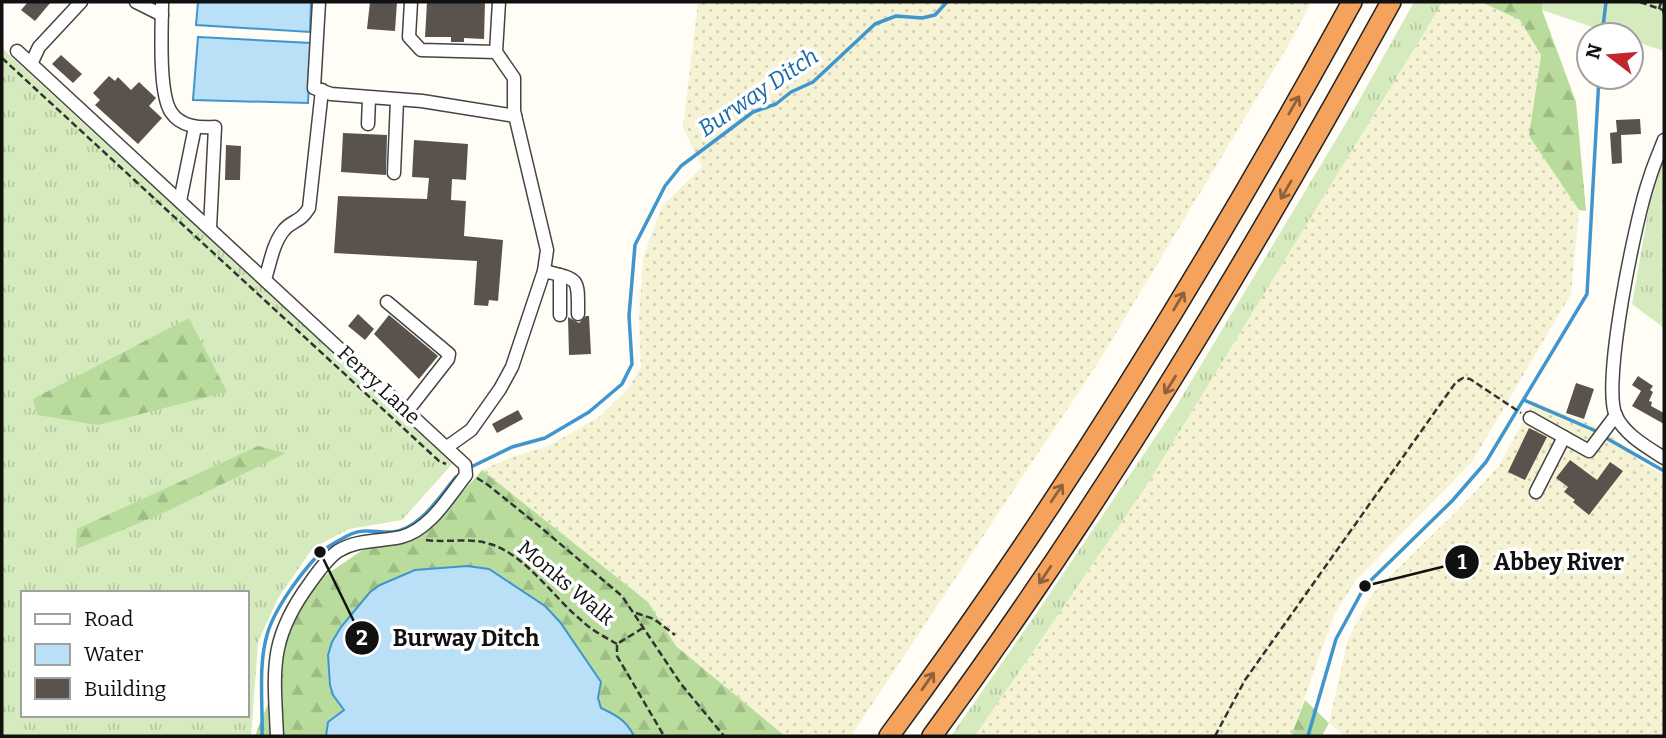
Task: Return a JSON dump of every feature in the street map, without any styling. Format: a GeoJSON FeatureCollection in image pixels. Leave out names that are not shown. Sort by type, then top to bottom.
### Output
{"type":"FeatureCollection","features":[{"type":"Feature","properties":{"kind":"highway"},"geometry":{"type":"LineString","coordinates":[[888,736],[1005,571],[1140,368],[1352,2]]}},
{"type":"Feature","properties":{"kind":"highway"},"geometry":{"type":"LineString","coordinates":[[932,736],[1060,554],[1203,332],[1391,2]]}},
{"type":"Feature","properties":{"kind":"street"},"geometry":{"type":"LineString","coordinates":[[31,64],[39,47],[81,2]]}},
{"type":"Feature","properties":{"kind":"street"},"geometry":{"type":"LineString","coordinates":[[136,2],[162,8],[163,72],[166,98],[171,112],[184,124],[215,127],[209,228]]}},
{"type":"Feature","properties":{"kind":"street"},"geometry":{"type":"LineString","coordinates":[[319,2],[314,88],[331,94],[422,101],[515,116]]}},
{"type":"Feature","properties":{"kind":"street"},"geometry":{"type":"LineString","coordinates":[[411,2],[409,37],[421,50],[496,52]]}},
{"type":"Feature","properties":{"kind":"street"},"geometry":{"type":"LineString","coordinates":[[447,447],[471,430],[500,389],[516,357],[544,271],[547,250],[515,116],[514,78],[496,52],[499,2]]}},
{"type":"Feature","properties":{"kind":"street"},"geometry":{"type":"LineString","coordinates":[[17,51],[465,465],[466,475],[432,517],[416,531],[402,537],[359,542],[337,552],[295,603],[286,618],[278,644],[274,676],[278,736]]}},
{"type":"Feature","properties":{"kind":"street"},"geometry":{"type":"LineString","coordinates":[[265,279],[277,242],[285,229],[303,218],[309,208],[322,90]]}},
{"type":"Feature","properties":{"kind":"street"},"geometry":{"type":"LineString","coordinates":[[368,124],[369,98]]}},
{"type":"Feature","properties":{"kind":"street"},"geometry":{"type":"LineString","coordinates":[[394,173],[397,100]]}},
{"type":"Feature","properties":{"kind":"street"},"geometry":{"type":"LineString","coordinates":[[180,201],[195,127]]}},
{"type":"Feature","properties":{"kind":"street"},"geometry":{"type":"LineString","coordinates":[[1664,140],[1648,181],[1613,355],[1616,415],[1630,434],[1664,458]]}},
{"type":"Feature","properties":{"kind":"street"},"geometry":{"type":"LineString","coordinates":[[544,271],[573,278],[578,286],[579,314]]}},
{"type":"Feature","properties":{"kind":"street"},"geometry":{"type":"LineString","coordinates":[[560,315],[561,275]]}},
{"type":"Feature","properties":{"kind":"street"},"geometry":{"type":"LineString","coordinates":[[387,302],[449,354],[448,359],[408,410]]}},
{"type":"Feature","properties":{"kind":"street"},"geometry":{"type":"LineString","coordinates":[[1530,418],[1589,451],[1616,415]]}},
{"type":"Feature","properties":{"kind":"street"},"geometry":{"type":"LineString","coordinates":[[1536,492],[1564,437]]}},
{"type":"Feature","properties":{"kind":"path"},"geometry":{"type":"LineString","coordinates":[[1640,2],[1664,9],[1664,16]]}},
{"type":"Feature","properties":{"kind":"path"},"geometry":{"type":"LineString","coordinates":[[1658,9],[1661,2]]}},
{"type":"Feature","properties":{"kind":"path","name":"Ferry Lane"},"geometry":{"type":"LineString","coordinates":[[2,58],[439,461],[488,485],[622,596],[681,684],[724,736]]}},
{"type":"Feature","properties":{"kind":"path"},"geometry":{"type":"LineString","coordinates":[[1215,736],[1245,680],[1456,382],[1464,378],[1470,379],[1508,405]]}},
{"type":"Feature","properties":{"kind":"path","name":"Monks Walk"},"geometry":{"type":"LineString","coordinates":[[416,531],[423,539],[442,542],[469,539],[494,545],[522,562],[582,621],[617,644]]}},
{"type":"Feature","properties":{"kind":"path"},"geometry":{"type":"LineString","coordinates":[[635,612],[654,619],[676,635]]}},
{"type":"Feature","properties":{"kind":"path","name":"Monks Walk"},"geometry":{"type":"LineString","coordinates":[[617,644],[643,628]]}},
{"type":"Feature","properties":{"kind":"path","name":"Monks Walk"},"geometry":{"type":"LineString","coordinates":[[617,644],[617,656],[664,736]]}},
{"type":"Feature","properties":{"kind":"shaded area"},"geometry":{"type":"Polygon","coordinates":[[[698,2],[1311,2],[1292,39],[1101,358],[851,736],[785,736],[676,646],[648,602],[482,470],[548,446],[599,417],[628,389],[641,367],[639,318],[643,258],[662,206],[702,167],[683,127],[698,2]]]}},
{"type":"Feature","properties":{"kind":"shaded area"},"geometry":{"type":"Polygon","coordinates":[[[1443,2],[1481,2],[1520,20],[1541,55],[1529,136],[1579,210],[1571,294],[1472,462],[1356,580],[1334,615],[1291,736],[975,736],[1145,488],[1443,2]]]}},
{"type":"Feature","properties":{"kind":"shaded area"},"geometry":{"type":"Polygon","coordinates":[[[1534,402],[1602,428],[1641,462],[1664,475],[1664,736],[1344,736],[1329,723],[1348,639],[1372,594],[1498,467],[1534,402]]]}},
{"type":"Feature","properties":{"kind":"green space"},"geometry":{"type":"Polygon","coordinates":[[[1414,2],[1443,2],[1145,488],[975,736],[951,736],[1177,405],[1352,113],[1414,2]]]}},
{"type":"Feature","properties":{"kind":"green space"},"geometry":{"type":"Polygon","coordinates":[[[1481,2],[1542,2],[1542,10],[1576,102],[1586,211],[1579,210],[1529,136],[1541,55],[1520,20],[1481,2]]]}},
{"type":"Feature","properties":{"kind":"green space"},"geometry":{"type":"Polygon","coordinates":[[[1542,2],[1664,2],[1664,51],[1645,45],[1645,21],[1575,21],[1542,10],[1542,2]]]}},
{"type":"Feature","properties":{"kind":"green space"},"geometry":{"type":"Polygon","coordinates":[[[2,48],[453,463],[402,520],[349,529],[313,548],[278,598],[258,642],[251,736],[2,736],[2,48]]]}},
{"type":"Feature","properties":{"kind":"green space"},"geometry":{"type":"Polygon","coordinates":[[[1664,156],[1664,328],[1632,304],[1654,179],[1664,156]]]}},
{"type":"Feature","properties":{"kind":"green space"},"geometry":{"type":"Polygon","coordinates":[[[189,318],[227,392],[98,425],[37,415],[33,399],[189,318]]]}},
{"type":"Feature","properties":{"kind":"green space"},"geometry":{"type":"Polygon","coordinates":[[[258,446],[286,453],[161,514],[76,549],[77,529],[258,446]]]}},
{"type":"Feature","properties":{"kind":"green space"},"geometry":{"type":"Polygon","coordinates":[[[482,470],[648,602],[676,646],[785,736],[634,736],[620,719],[601,708],[598,698],[601,682],[545,606],[489,569],[380,585],[370,592],[341,627],[333,695],[344,710],[330,719],[326,736],[255,736],[278,678],[289,621],[317,581],[367,547],[406,540],[429,530],[482,470]]]}},
{"type":"Feature","properties":{"kind":"green space"},"geometry":{"type":"Polygon","coordinates":[[[1305,700],[1329,723],[1322,736],[1291,736],[1305,700]]]}},
{"type":"Feature","properties":{"kind":"water"},"geometry":{"type":"Polygon","coordinates":[[[198,2],[311,2],[310,32],[196,25],[198,2]]]}},
{"type":"Feature","properties":{"kind":"water"},"geometry":{"type":"Polygon","coordinates":[[[198,37],[311,43],[308,103],[193,100],[198,37]]]}},
{"type":"Feature","properties":{"kind":"water"},"geometry":{"type":"Polygon","coordinates":[[[467,566],[489,569],[545,606],[560,622],[601,682],[598,698],[601,708],[620,719],[634,736],[326,736],[328,722],[344,710],[333,695],[330,685],[328,655],[341,627],[370,592],[415,570],[467,566]]]}},
{"type":"Feature","properties":{"kind":"building"},"geometry":{"type":"Polygon","coordinates":[[[28,2],[51,2],[35,21],[21,10],[28,2]]]}},
{"type":"Feature","properties":{"kind":"building"},"geometry":{"type":"Polygon","coordinates":[[[370,2],[397,2],[395,31],[367,29],[370,2]]]}},
{"type":"Feature","properties":{"kind":"building"},"geometry":{"type":"Polygon","coordinates":[[[427,2],[485,2],[484,39],[464,38],[464,42],[451,42],[451,37],[425,37],[427,2]]]}},
{"type":"Feature","properties":{"kind":"building"},"geometry":{"type":"Polygon","coordinates":[[[61,55],[82,74],[73,83],[52,64],[61,55]]]}},
{"type":"Feature","properties":{"kind":"building"},"geometry":{"type":"Polygon","coordinates":[[[109,76],[115,81],[118,77],[131,90],[139,82],[156,98],[149,106],[162,118],[138,144],[95,105],[100,100],[93,93],[109,76]]]}},
{"type":"Feature","properties":{"kind":"building"},"geometry":{"type":"Polygon","coordinates":[[[1640,119],[1641,134],[1621,135],[1622,163],[1612,164],[1610,133],[1617,132],[1616,120],[1640,119]]]}},
{"type":"Feature","properties":{"kind":"building"},"geometry":{"type":"Polygon","coordinates":[[[343,133],[387,135],[386,175],[341,172],[343,133]]]}},
{"type":"Feature","properties":{"kind":"building"},"geometry":{"type":"Polygon","coordinates":[[[414,140],[468,144],[466,180],[452,179],[451,200],[466,201],[464,236],[503,240],[498,301],[489,300],[488,306],[474,305],[477,261],[334,253],[338,196],[427,199],[429,178],[412,177],[414,140]]]}},
{"type":"Feature","properties":{"kind":"building"},"geometry":{"type":"Polygon","coordinates":[[[226,145],[241,146],[240,180],[225,180],[226,145]]]}},
{"type":"Feature","properties":{"kind":"building"},"geometry":{"type":"Polygon","coordinates":[[[358,314],[374,329],[365,340],[348,326],[358,314]]]}},
{"type":"Feature","properties":{"kind":"building"},"geometry":{"type":"Polygon","coordinates":[[[389,315],[438,356],[419,379],[374,334],[389,315]]]}},
{"type":"Feature","properties":{"kind":"building"},"geometry":{"type":"Polygon","coordinates":[[[589,316],[591,354],[569,355],[568,317],[579,323],[589,316]]]}},
{"type":"Feature","properties":{"kind":"building"},"geometry":{"type":"Polygon","coordinates":[[[1638,376],[1653,386],[1649,401],[1652,402],[1651,406],[1664,413],[1664,424],[1632,406],[1641,391],[1632,385],[1638,376]]]}},
{"type":"Feature","properties":{"kind":"building"},"geometry":{"type":"Polygon","coordinates":[[[1576,383],[1594,389],[1584,419],[1566,413],[1576,383]]]}},
{"type":"Feature","properties":{"kind":"building"},"geometry":{"type":"Polygon","coordinates":[[[518,410],[523,419],[497,433],[492,424],[518,410]]]}},
{"type":"Feature","properties":{"kind":"building"},"geometry":{"type":"Polygon","coordinates":[[[1529,428],[1547,437],[1525,480],[1508,472],[1529,428]]]}},
{"type":"Feature","properties":{"kind":"building"},"geometry":{"type":"Polygon","coordinates":[[[1570,460],[1597,480],[1610,462],[1623,471],[1589,515],[1564,492],[1568,487],[1556,478],[1570,460]]]}},
{"type":"Feature","properties":{"kind":"waterway","name":"Burway Ditch"},"geometry":{"type":"LineString","coordinates":[[473,466],[512,447],[545,438],[589,412],[622,384],[632,364],[629,316],[635,245],[665,186],[681,166],[753,112],[776,104],[791,92],[813,82],[875,24],[896,16],[922,18],[935,15],[947,2]]}},
{"type":"Feature","properties":{"kind":"waterway"},"geometry":{"type":"LineString","coordinates":[[1604,21],[1606,2]]}},
{"type":"Feature","properties":{"kind":"waterway"},"geometry":{"type":"LineString","coordinates":[[1308,736],[1336,639],[1365,586],[1452,501],[1486,462],[1587,294],[1598,91]]}},
{"type":"Feature","properties":{"kind":"waterway"},"geometry":{"type":"LineString","coordinates":[[1524,400],[1596,431]]}},
{"type":"Feature","properties":{"kind":"waterway"},"geometry":{"type":"LineString","coordinates":[[1608,439],[1664,471]]}},
{"type":"Feature","properties":{"kind":"waterway","name":"Burway Ditch"},"geometry":{"type":"LineString","coordinates":[[262,736],[264,647],[276,614],[296,581],[322,551],[351,534],[367,531],[393,532],[412,525],[429,510],[456,477]]}},
{"type":"Feature","properties":{"kind":"place","name":"Burway Ditch"},"geometry":{"type":"Point","coordinates":[320,552]}},
{"type":"Feature","properties":{"kind":"place","name":"Abbey River"},"geometry":{"type":"Point","coordinates":[1365,586]}}]}
